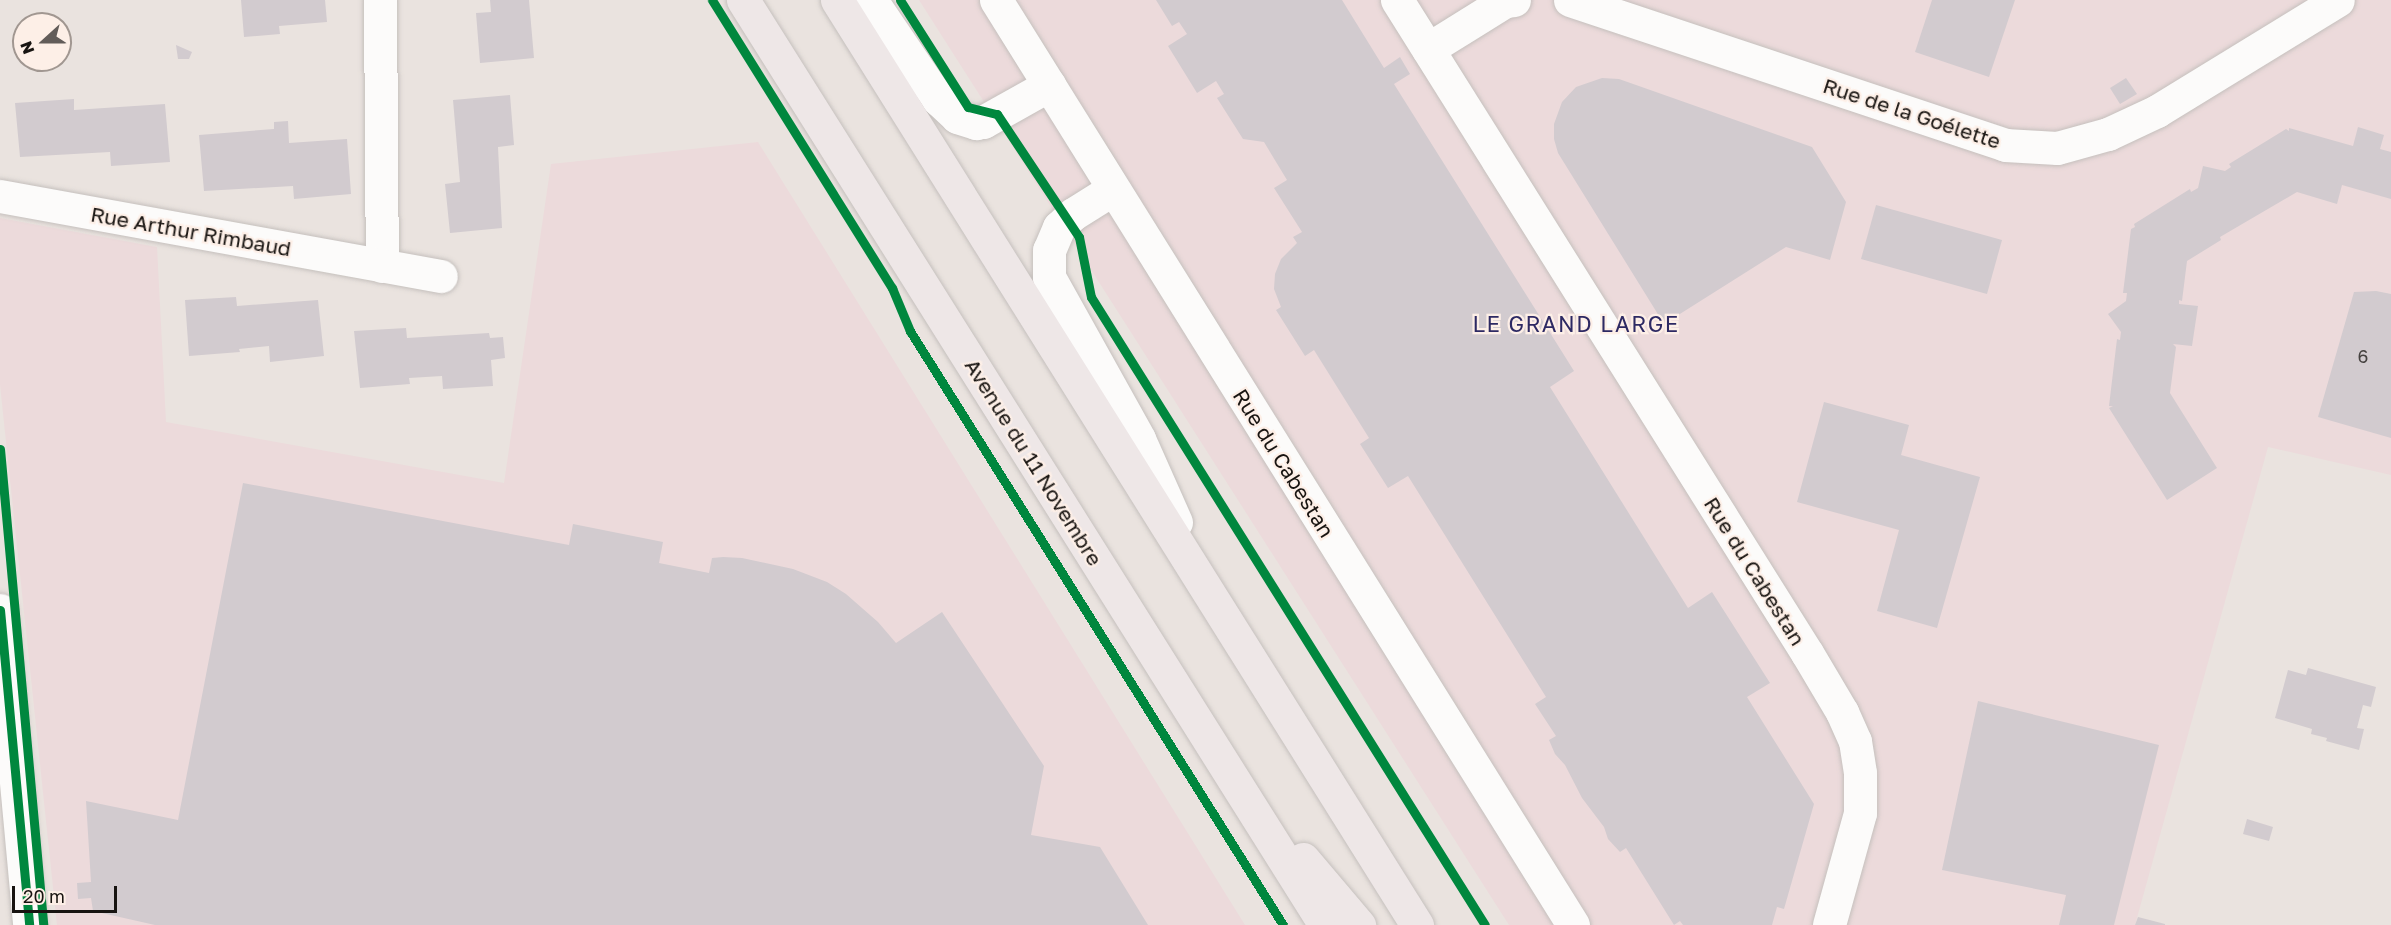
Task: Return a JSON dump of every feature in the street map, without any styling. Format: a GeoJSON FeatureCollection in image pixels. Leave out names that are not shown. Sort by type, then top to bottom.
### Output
{"type":"FeatureCollection","features":[{"type":"Feature","properties":{"kind":"main road","name":"Avenue du 11 Novembre"},"geometry":{"type":"LineString","coordinates":[[743,0],[1324,925]]}},
{"type":"Feature","properties":{"kind":"main road"},"geometry":{"type":"LineString","coordinates":[[837,0],[1417,925]]}},
{"type":"Feature","properties":{"kind":"main road"},"geometry":{"type":"LineString","coordinates":[[1226,769],[1359,925]]}},
{"type":"Feature","properties":{"kind":"street"},"geometry":{"type":"LineString","coordinates":[[380,0],[382,266]]}},
{"type":"Feature","properties":{"kind":"street"},"geometry":{"type":"LineString","coordinates":[[871,0],[938,99],[957,117],[976,123],[983,122],[1049,85]]}},
{"type":"Feature","properties":{"kind":"street","name":"Rue du Cabestan"},"geometry":{"type":"LineString","coordinates":[[996,0],[1573,925]]}},
{"type":"Feature","properties":{"kind":"street","name":"Rue du Cabestan"},"geometry":{"type":"LineString","coordinates":[[1397,0],[1807,653],[1856,741],[1860,773],[1860,813],[1828,925]]}},
{"type":"Feature","properties":{"kind":"street"},"geometry":{"type":"LineString","coordinates":[[1428,49],[1505,1],[1514,0]]}},
{"type":"Feature","properties":{"kind":"street","name":"Rue de la Goélette"},"geometry":{"type":"LineString","coordinates":[[1570,0],[2005,145],[2056,148],[2109,134],[2157,111],[2338,0]]}},
{"type":"Feature","properties":{"kind":"street"},"geometry":{"type":"LineString","coordinates":[[1113,189],[1073,214],[1059,227],[1049,250],[1049,277],[1139,439],[1200,576]]}},
{"type":"Feature","properties":{"kind":"street","name":"Rue Arthur Rimbaud"},"geometry":{"type":"LineString","coordinates":[[0,196],[441,276]]}},
{"type":"Feature","properties":{"kind":"street"},"geometry":{"type":"LineString","coordinates":[[0,610],[29,925]]}},
{"type":"Feature","properties":{"kind":"shaded area"},"geometry":{"type":"Polygon","coordinates":[[[919,0],[2391,0],[2391,475],[2268,447],[2135,925],[1509,925],[919,0]]]}},
{"type":"Feature","properties":{"kind":"shaded area"},"geometry":{"type":"Polygon","coordinates":[[[758,142],[1245,925],[57,925],[0,385],[0,218],[157,247],[166,422],[504,483],[551,164],[758,142]]]}},
{"type":"Feature","properties":{"kind":"building"},"geometry":{"type":"Polygon","coordinates":[[[241,0],[325,0],[327,22],[279,26],[280,34],[244,37],[241,0]]]}},
{"type":"Feature","properties":{"kind":"building"},"geometry":{"type":"Polygon","coordinates":[[[490,0],[529,0],[534,58],[480,63],[476,13],[491,12],[490,0]]]}},
{"type":"Feature","properties":{"kind":"building"},"geometry":{"type":"Polygon","coordinates":[[[1156,0],[1342,0],[1384,68],[1400,57],[1410,74],[1394,84],[1574,371],[1550,387],[1688,608],[1712,592],[1770,683],[1747,697],[1814,804],[1784,909],[1777,907],[1772,925],[1683,925],[1680,921],[1674,925],[1626,848],[1620,852],[1608,839],[1604,827],[1582,798],[1565,765],[1555,754],[1549,740],[1556,736],[1535,704],[1546,697],[1408,476],[1388,488],[1360,444],[1369,438],[1314,350],[1305,356],[1276,310],[1281,307],[1274,289],[1275,274],[1281,259],[1297,243],[1293,237],[1302,232],[1274,188],[1287,180],[1264,142],[1243,139],[1217,98],[1224,94],[1216,81],[1197,93],[1168,46],[1187,34],[1179,22],[1172,26],[1156,0]]]}},
{"type":"Feature","properties":{"kind":"building"},"geometry":{"type":"Polygon","coordinates":[[[1932,0],[2015,0],[1989,77],[1915,52],[1932,0]]]}},
{"type":"Feature","properties":{"kind":"building"},"geometry":{"type":"Polygon","coordinates":[[[176,45],[192,52],[189,59],[178,59],[176,45]]]}},
{"type":"Feature","properties":{"kind":"building"},"geometry":{"type":"Polygon","coordinates":[[[1602,78],[1619,79],[1812,147],[1846,202],[1830,260],[1786,247],[1664,324],[1558,153],[1554,139],[1554,124],[1562,102],[1576,87],[1602,78]]]}},
{"type":"Feature","properties":{"kind":"building"},"geometry":{"type":"Polygon","coordinates":[[[2126,78],[2137,94],[2120,104],[2110,88],[2126,78]]]}},
{"type":"Feature","properties":{"kind":"building"},"geometry":{"type":"Polygon","coordinates":[[[510,95],[514,145],[498,147],[502,228],[450,233],[445,184],[460,182],[453,100],[510,95]]]}},
{"type":"Feature","properties":{"kind":"building"},"geometry":{"type":"Polygon","coordinates":[[[74,99],[74,110],[165,104],[170,162],[111,166],[110,152],[20,157],[15,103],[74,99]]]}},
{"type":"Feature","properties":{"kind":"building"},"geometry":{"type":"Polygon","coordinates":[[[288,121],[289,143],[347,139],[351,194],[294,199],[293,186],[204,191],[199,135],[274,129],[274,122],[288,121]]]}},
{"type":"Feature","properties":{"kind":"building"},"geometry":{"type":"Polygon","coordinates":[[[2358,127],[2384,135],[2380,149],[2391,152],[2391,199],[2342,185],[2337,204],[2297,192],[2220,237],[2221,240],[2187,261],[2182,301],[2179,300],[2179,304],[2198,306],[2192,346],[2173,344],[2176,347],[2170,393],[2217,468],[2167,500],[2109,408],[2113,406],[2109,406],[2117,339],[2120,340],[2121,332],[2108,314],[2126,301],[2127,293],[2123,293],[2131,229],[2135,227],[2134,224],[2190,189],[2191,192],[2198,188],[2203,166],[2225,171],[2231,167],[2229,164],[2286,129],[2289,131],[2289,128],[2353,146],[2358,127]]]}},
{"type":"Feature","properties":{"kind":"building"},"geometry":{"type":"Polygon","coordinates":[[[1876,205],[2002,240],[1987,294],[1861,259],[1876,205]]]}},
{"type":"Feature","properties":{"kind":"building"},"geometry":{"type":"Polygon","coordinates":[[[2376,291],[2391,294],[2391,438],[2318,417],[2354,292],[2376,291]]]}},
{"type":"Feature","properties":{"kind":"building"},"geometry":{"type":"Polygon","coordinates":[[[236,297],[237,306],[318,300],[324,356],[270,362],[269,346],[239,349],[240,352],[189,356],[185,300],[236,297]]]}},
{"type":"Feature","properties":{"kind":"building"},"geometry":{"type":"Polygon","coordinates":[[[406,328],[407,338],[489,333],[490,338],[503,337],[505,358],[491,360],[493,386],[443,389],[442,376],[409,378],[410,384],[360,388],[354,331],[406,328]]]}},
{"type":"Feature","properties":{"kind":"building"},"geometry":{"type":"Polygon","coordinates":[[[1824,402],[1909,425],[1901,455],[1980,477],[1937,628],[1877,611],[1899,530],[1797,502],[1824,402]]]}},
{"type":"Feature","properties":{"kind":"building"},"geometry":{"type":"Polygon","coordinates":[[[243,483],[569,545],[573,524],[663,542],[659,563],[709,573],[712,558],[723,557],[742,558],[793,569],[827,582],[846,594],[878,622],[896,643],[942,612],[1044,766],[1031,835],[1100,847],[1148,925],[155,925],[93,911],[91,898],[78,899],[77,883],[91,882],[86,801],[178,820],[243,483]]]}},
{"type":"Feature","properties":{"kind":"building"},"geometry":{"type":"Polygon","coordinates":[[[2308,668],[2376,687],[2371,707],[2363,705],[2357,728],[2364,729],[2359,750],[2326,741],[2327,738],[2311,734],[2312,729],[2275,718],[2288,670],[2306,675],[2308,668]]]}},
{"type":"Feature","properties":{"kind":"building"},"geometry":{"type":"Polygon","coordinates":[[[1978,701],[2159,745],[2114,925],[2059,925],[2066,895],[1942,870],[1978,701]]]}},
{"type":"Feature","properties":{"kind":"building"},"geometry":{"type":"Polygon","coordinates":[[[2247,819],[2273,827],[2269,841],[2243,834],[2247,819]]]}},
{"type":"Feature","properties":{"kind":"building"},"geometry":{"type":"Polygon","coordinates":[[[2138,917],[2165,924],[2165,925],[2135,925],[2138,917]]]}},
{"type":"Feature","properties":{"kind":"cycle path"},"geometry":{"type":"LineString","coordinates":[[712,0],[892,288],[910,331],[1283,925]]}},
{"type":"Feature","properties":{"kind":"cycle path"},"geometry":{"type":"LineString","coordinates":[[900,0],[968,107],[997,114],[1079,237],[1091,297],[1485,925]]}},
{"type":"Feature","properties":{"kind":"cycle path"},"geometry":{"type":"LineString","coordinates":[[0,449],[43,925]]}},
{"type":"Feature","properties":{"kind":"cycle path"},"geometry":{"type":"LineString","coordinates":[[0,610],[29,925]]}},
{"type":"Feature","properties":{"kind":"district","name":"LE GRAND LARGE"},"geometry":{"type":"Point","coordinates":[1576,324]}}]}
